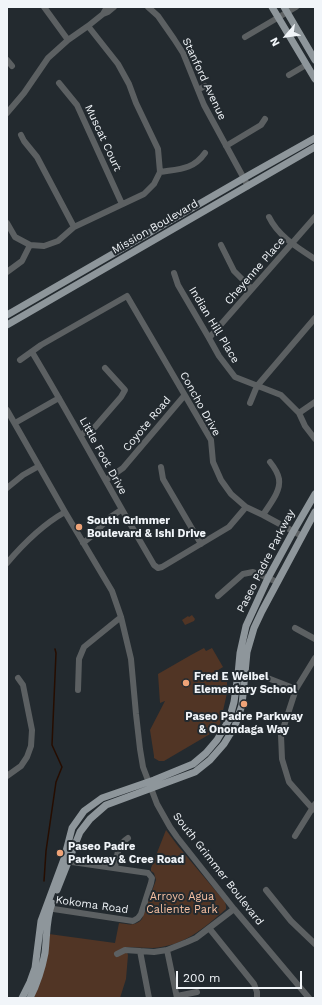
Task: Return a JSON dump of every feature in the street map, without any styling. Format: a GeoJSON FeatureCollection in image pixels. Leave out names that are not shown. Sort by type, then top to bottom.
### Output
{"type":"FeatureCollection","features":[{"type":"Feature","properties":{"kind":"main road"},"geometry":{"type":"LineString","coordinates":[[272,7],[315,79]]}},
{"type":"Feature","properties":{"kind":"main road"},"geometry":{"type":"LineString","coordinates":[[285,9],[315,60]]}},
{"type":"Feature","properties":{"kind":"main road","name":"Mission Boulevard"},"geometry":{"type":"LineString","coordinates":[[7,315],[315,138]]}},
{"type":"Feature","properties":{"kind":"main road","name":"Mission Boulevard"},"geometry":{"type":"LineString","coordinates":[[7,325],[315,148]]}},
{"type":"Feature","properties":{"kind":"main road","name":"Paseo Padre Parkway"},"geometry":{"type":"LineString","coordinates":[[22,998],[35,968],[41,921],[48,908],[66,860],[80,832],[90,819],[106,805],[149,785],[195,772],[210,760],[224,744],[235,726],[242,705],[240,653],[246,626],[268,578],[315,494]]}},
{"type":"Feature","properties":{"kind":"main road","name":"Paseo Padre Parkway"},"geometry":{"type":"LineString","coordinates":[[242,675],[247,652],[260,613],[315,512]]}},
{"type":"Feature","properties":{"kind":"main road","name":"Paseo Padre Parkway"},"geometry":{"type":"LineString","coordinates":[[30,998],[40,975],[45,953],[48,908]]}},
{"type":"Feature","properties":{"kind":"street"},"geometry":{"type":"LineString","coordinates":[[44,7],[68,40]]}},
{"type":"Feature","properties":{"kind":"street"},"geometry":{"type":"LineString","coordinates":[[103,14],[107,7]]}},
{"type":"Feature","properties":{"kind":"street"},"geometry":{"type":"LineString","coordinates":[[7,113],[24,93],[48,58],[68,40],[114,7]]}},
{"type":"Feature","properties":{"kind":"street","name":"Stanford Avenue"},"geometry":{"type":"LineString","coordinates":[[148,7],[158,16],[183,53],[204,105],[248,186]]}},
{"type":"Feature","properties":{"kind":"street"},"geometry":{"type":"LineString","coordinates":[[245,37],[278,17],[285,9],[296,7]]}},
{"type":"Feature","properties":{"kind":"street"},"geometry":{"type":"LineString","coordinates":[[7,223],[15,237],[30,245],[44,246],[58,241],[74,227],[144,194],[154,184],[160,172],[158,149],[136,103],[129,84],[118,64],[88,26]]}},
{"type":"Feature","properties":{"kind":"street"},"geometry":{"type":"LineString","coordinates":[[7,60],[12,66]]}},
{"type":"Feature","properties":{"kind":"street"},"geometry":{"type":"LineString","coordinates":[[289,75],[306,65]]}},
{"type":"Feature","properties":{"kind":"street","name":"Muscat Court"},"geometry":{"type":"LineString","coordinates":[[59,83],[78,105],[122,204]]}},
{"type":"Feature","properties":{"kind":"street"},"geometry":{"type":"LineString","coordinates":[[198,90],[205,86]]}},
{"type":"Feature","properties":{"kind":"street"},"geometry":{"type":"LineString","coordinates":[[226,146],[261,125],[265,120]]}},
{"type":"Feature","properties":{"kind":"street"},"geometry":{"type":"LineString","coordinates":[[21,135],[24,141],[38,157],[74,227]]}},
{"type":"Feature","properties":{"kind":"street"},"geometry":{"type":"LineString","coordinates":[[160,172],[190,167],[201,159],[205,153]]}},
{"type":"Feature","properties":{"kind":"street"},"geometry":{"type":"LineString","coordinates":[[269,217],[273,225],[292,244],[315,259]]}},
{"type":"Feature","properties":{"kind":"street","name":"Cheyenne Place"},"geometry":{"type":"LineString","coordinates":[[209,338],[315,218]]}},
{"type":"Feature","properties":{"kind":"street"},"geometry":{"type":"LineString","coordinates":[[7,272],[22,261],[30,245]]}},
{"type":"Feature","properties":{"kind":"street"},"geometry":{"type":"LineString","coordinates":[[221,245],[234,271],[252,289]]}},
{"type":"Feature","properties":{"kind":"street","name":"Indian Hill Place"},"geometry":{"type":"LineString","coordinates":[[174,273],[178,285],[219,356],[235,377],[281,395],[298,413],[315,439]]}},
{"type":"Feature","properties":{"kind":"street","name":"Concho Drive"},"geometry":{"type":"LineString","coordinates":[[32,352],[41,345],[127,296],[211,440],[213,462],[221,480],[231,494],[246,506],[302,536]]}},
{"type":"Feature","properties":{"kind":"street"},"geometry":{"type":"LineString","coordinates":[[250,403],[257,386],[315,318]]}},
{"type":"Feature","properties":{"kind":"street"},"geometry":{"type":"LineString","coordinates":[[20,360],[32,352]]}},
{"type":"Feature","properties":{"kind":"street","name":"Little Foot Drive"},"geometry":{"type":"LineString","coordinates":[[32,352],[154,565],[158,568],[162,567],[201,544]]}},
{"type":"Feature","properties":{"kind":"street"},"geometry":{"type":"LineString","coordinates":[[80,435],[95,427],[121,397],[125,390],[105,368]]}},
{"type":"Feature","properties":{"kind":"street","name":"Coyote Road"},"geometry":{"type":"LineString","coordinates":[[106,480],[123,468],[184,396]]}},
{"type":"Feature","properties":{"kind":"street"},"geometry":{"type":"LineString","coordinates":[[15,423],[59,398]]}},
{"type":"Feature","properties":{"kind":"street"},"geometry":{"type":"LineString","coordinates":[[298,413],[315,402]]}},
{"type":"Feature","properties":{"kind":"street","name":"South Grimmer Boulevard"},"geometry":{"type":"LineString","coordinates":[[7,410],[112,591],[121,617],[131,659],[141,756],[149,785],[163,814],[177,837],[234,909],[309,998]]}},
{"type":"Feature","properties":{"kind":"street"},"geometry":{"type":"LineString","coordinates":[[263,515],[279,487],[279,480],[276,471],[270,462]]}},
{"type":"Feature","properties":{"kind":"street"},"geometry":{"type":"LineString","coordinates":[[7,488],[23,475],[39,466]]}},
{"type":"Feature","properties":{"kind":"street"},"geometry":{"type":"LineString","coordinates":[[161,467],[163,479],[201,544],[229,527],[246,506]]}},
{"type":"Feature","properties":{"kind":"street"},"geometry":{"type":"LineString","coordinates":[[83,543],[109,518],[122,510]]}},
{"type":"Feature","properties":{"kind":"street"},"geometry":{"type":"LineString","coordinates":[[7,563],[43,526],[65,512]]}},
{"type":"Feature","properties":{"kind":"street"},"geometry":{"type":"LineString","coordinates":[[218,596],[244,574],[254,572],[277,582]]}},
{"type":"Feature","properties":{"kind":"street"},"geometry":{"type":"LineString","coordinates":[[78,690],[79,659],[84,647],[121,617]]}},
{"type":"Feature","properties":{"kind":"street"},"geometry":{"type":"LineString","coordinates":[[295,628],[315,639]]}},
{"type":"Feature","properties":{"kind":"street"},"geometry":{"type":"LineString","coordinates":[[295,836],[314,807],[289,782],[282,759],[282,735],[296,689],[315,658]]}},
{"type":"Feature","properties":{"kind":"street"},"geometry":{"type":"LineString","coordinates":[[242,675],[265,677],[296,689]]}},
{"type":"Feature","properties":{"kind":"street"},"geometry":{"type":"LineString","coordinates":[[7,776],[21,766],[27,757],[31,746],[32,730],[23,686],[18,678]]}},
{"type":"Feature","properties":{"kind":"street"},"geometry":{"type":"LineString","coordinates":[[66,860],[115,868],[118,849],[123,841],[128,838]]}},
{"type":"Feature","properties":{"kind":"street","name":"Kokoma Road"},"geometry":{"type":"LineString","coordinates":[[48,908],[136,920],[141,914],[152,878],[148,873],[115,868]]}},
{"type":"Feature","properties":{"kind":"street"},"geometry":{"type":"LineString","coordinates":[[266,890],[291,921],[315,944]]}},
{"type":"Feature","properties":{"kind":"street"},"geometry":{"type":"LineString","coordinates":[[117,954],[124,950],[154,952],[167,950],[192,940],[234,909]]}},
{"type":"Feature","properties":{"kind":"street"},"geometry":{"type":"LineString","coordinates":[[209,928],[254,984],[257,992],[257,998]]}},
{"type":"Feature","properties":{"kind":"street"},"geometry":{"type":"LineString","coordinates":[[167,950],[177,997],[197,992]]}},
{"type":"Feature","properties":{"kind":"street"},"geometry":{"type":"LineString","coordinates":[[140,951],[149,998]]}},
{"type":"Feature","properties":{"kind":"green space"},"geometry":{"type":"Polygon","coordinates":[[[192,615],[195,619],[194,621],[185,625],[182,620],[192,615]]]}},
{"type":"Feature","properties":{"kind":"green space"},"geometry":{"type":"Polygon","coordinates":[[[204,648],[206,651],[212,648],[223,667],[212,674],[227,678],[227,693],[220,724],[210,734],[164,761],[159,761],[154,758],[150,730],[165,701],[160,703],[158,674],[204,648]]]}},
{"type":"Feature","properties":{"kind":"green space","name":"Arroyo Agua Caliente Park"},"geometry":{"type":"Polygon","coordinates":[[[166,830],[225,902],[226,909],[201,930],[174,944],[153,948],[125,947],[128,955],[126,979],[120,998],[34,998],[49,934],[115,943],[119,923],[134,924],[142,919],[156,880],[151,868],[166,830]]]}},
{"type":"Feature","properties":{"kind":"waterway"},"geometry":{"type":"LineString","coordinates":[[44,881],[46,851],[56,782],[62,767],[52,745],[55,649]]}},
{"type":"Feature","properties":{"kind":"place","name":"South Grimmer Boulevard & Ishi Drive"},"geometry":{"type":"Point","coordinates":[79,527]}},
{"type":"Feature","properties":{"kind":"place","name":"Fred E Weibel Elementary School"},"geometry":{"type":"Point","coordinates":[186,683]}},
{"type":"Feature","properties":{"kind":"place","name":"Paseo Padre Parkway & Onondaga Way"},"geometry":{"type":"Point","coordinates":[244,704]}},
{"type":"Feature","properties":{"kind":"place","name":"Paseo Padre Parkway & Cree Road"},"geometry":{"type":"Point","coordinates":[60,853]}}]}
